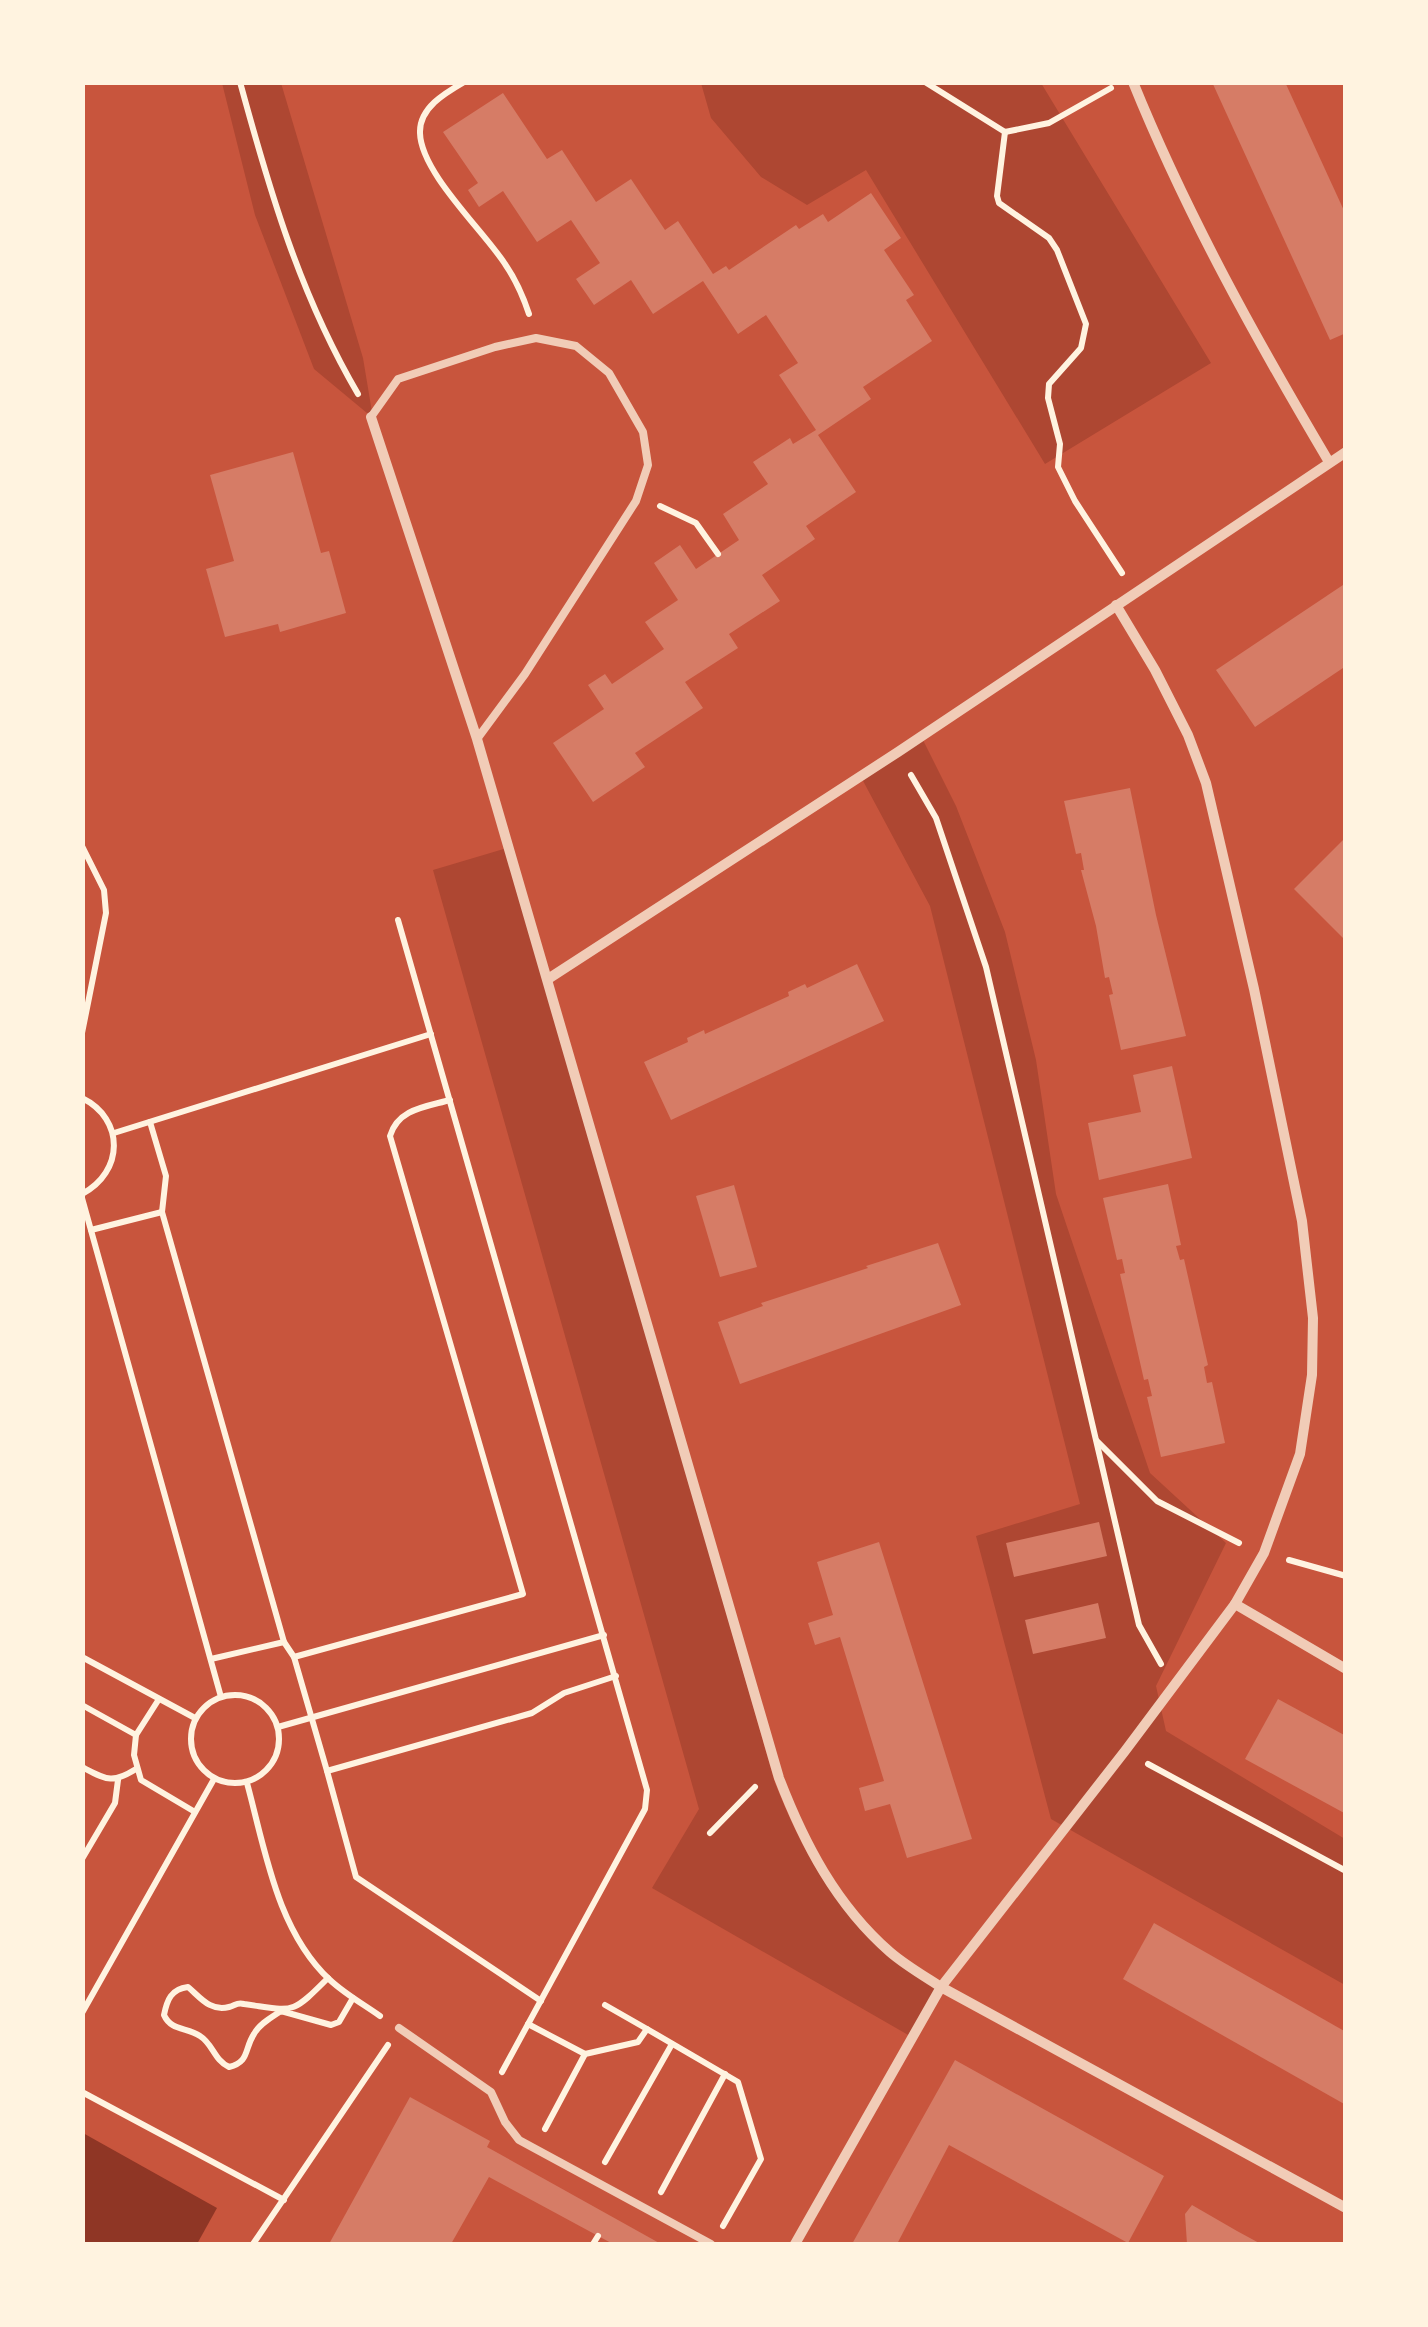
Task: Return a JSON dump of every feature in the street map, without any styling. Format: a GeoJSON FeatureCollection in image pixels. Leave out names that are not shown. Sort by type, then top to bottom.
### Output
{"type":"FeatureCollection","features":[{"type":"Feature","properties":{"kind":"street"},"geometry":{"type":"LineString","coordinates":[[1133,82],[1200,233],[1329,462]]}},
{"type":"Feature","properties":{"kind":"street"},"geometry":{"type":"LineString","coordinates":[[371,417],[477,739],[779,1778],[820,1868],[852,1915],[892,1954],[941,1986],[1346,2208]]}},
{"type":"Feature","properties":{"kind":"street"},"geometry":{"type":"LineString","coordinates":[[548,979],[898,752],[1346,452]]}},
{"type":"Feature","properties":{"kind":"street"},"geometry":{"type":"LineString","coordinates":[[795,2244],[941,1986],[1235,1604],[1264,1553],[1300,1454],[1312,1375],[1313,1318],[1302,1221],[1254,989],[1206,782],[1164,686],[1116,606]]}},
{"type":"Feature","properties":{"kind":"street"},"geometry":{"type":"LineString","coordinates":[[1235,1604],[1346,1670]]}},
{"type":"Feature","properties":{"kind":"lane"},"geometry":{"type":"LineString","coordinates":[[371,417],[398,378],[536,338],[576,346],[610,372],[643,432],[648,465],[639,495],[525,674],[477,739]]}},
{"type":"Feature","properties":{"kind":"lane"},"geometry":{"type":"LineString","coordinates":[[398,2028],[492,2092],[505,2122],[520,2140],[711,2244]]}},
{"type":"Feature","properties":{"kind":"path"},"geometry":{"type":"LineString","coordinates":[[240,82],[290,250],[335,354],[371,417]]}},
{"type":"Feature","properties":{"kind":"path"},"geometry":{"type":"LineString","coordinates":[[464,82],[444,94],[424,114],[420,134],[428,158],[446,188],[504,262],[523,296],[536,338]]}},
{"type":"Feature","properties":{"kind":"path"},"geometry":{"type":"LineString","coordinates":[[925,82],[1004,132],[1049,123],[1121,82]]}},
{"type":"Feature","properties":{"kind":"path"},"geometry":{"type":"LineString","coordinates":[[1004,132],[996,196],[999,203],[1049,238],[1086,324],[1081,348],[1049,384],[1048,398],[1060,444],[1058,467],[1135,593]]}},
{"type":"Feature","properties":{"kind":"path"},"geometry":{"type":"LineString","coordinates":[[639,495],[696,523],[718,554]]}},
{"type":"Feature","properties":{"kind":"path"},"geometry":{"type":"LineString","coordinates":[[898,752],[936,818],[986,967],[1139,1625],[1173,1686]]}},
{"type":"Feature","properties":{"kind":"path"},"geometry":{"type":"LineString","coordinates":[[82,846],[104,890],[106,913],[82,1032]]}},
{"type":"Feature","properties":{"kind":"path"},"geometry":{"type":"LineString","coordinates":[[398,920],[647,1790],[645,1809],[516,2048]]}},
{"type":"Feature","properties":{"kind":"path"},"geometry":{"type":"LineString","coordinates":[[114,1132],[431,1034]]}},
{"type":"Feature","properties":{"kind":"path"},"geometry":{"type":"LineString","coordinates":[[82,1098],[98,1108],[114,1132],[112,1163],[95,1187],[82,1196],[222,1696]]}},
{"type":"Feature","properties":{"kind":"path"},"geometry":{"type":"LineString","coordinates":[[294,1658],[523,1594],[390,1136],[394,1123],[404,1114],[450,1100]]}},
{"type":"Feature","properties":{"kind":"path"},"geometry":{"type":"LineString","coordinates":[[150,1122],[166,1176],[162,1212],[284,1642],[294,1658],[356,1877],[541,2001]]}},
{"type":"Feature","properties":{"kind":"path"},"geometry":{"type":"LineString","coordinates":[[92,1230],[162,1212]]}},
{"type":"Feature","properties":{"kind":"path"},"geometry":{"type":"LineString","coordinates":[[1096,1440],[1157,1501],[1190,1520],[1264,1553],[1346,1576]]}},
{"type":"Feature","properties":{"kind":"path"},"geometry":{"type":"LineString","coordinates":[[278,1728],[604,1635]]}},
{"type":"Feature","properties":{"kind":"path"},"geometry":{"type":"LineString","coordinates":[[211,1660],[284,1642]]}},
{"type":"Feature","properties":{"kind":"path"},"geometry":{"type":"LineString","coordinates":[[82,1657],[195,1718]]}},
{"type":"Feature","properties":{"kind":"path"},"geometry":{"type":"LineString","coordinates":[[327,1772],[532,1713],[564,1693],[616,1676]]}},
{"type":"Feature","properties":{"kind":"path"},"geometry":{"type":"LineString","coordinates":[[222,1696],[250,1697],[272,1714],[278,1728],[277,1756],[260,1777],[247,1782],[224,1783],[194,1758],[191,1731],[195,1718],[202,1708],[222,1696]]}},
{"type":"Feature","properties":{"kind":"path"},"geometry":{"type":"LineString","coordinates":[[159,1698],[136,1735],[136,1768],[141,1780],[150,1787],[195,1812]]}},
{"type":"Feature","properties":{"kind":"path"},"geometry":{"type":"LineString","coordinates":[[82,1705],[136,1735]]}},
{"type":"Feature","properties":{"kind":"path"},"geometry":{"type":"LineString","coordinates":[[1125,1751],[1346,1871]]}},
{"type":"Feature","properties":{"kind":"path"},"geometry":{"type":"LineString","coordinates":[[82,1766],[110,1780],[118,1780],[136,1768]]}},
{"type":"Feature","properties":{"kind":"path"},"geometry":{"type":"LineString","coordinates":[[82,2012],[214,1778]]}},
{"type":"Feature","properties":{"kind":"path"},"geometry":{"type":"LineString","coordinates":[[710,1833],[754,1788],[779,1778]]}},
{"type":"Feature","properties":{"kind":"path"},"geometry":{"type":"LineString","coordinates":[[82,1859],[116,1802],[118,1780]]}},
{"type":"Feature","properties":{"kind":"path"},"geometry":{"type":"LineString","coordinates":[[247,1782],[281,1903],[295,1934],[328,1978],[398,2028],[362,2088],[253,2244]]}},
{"type":"Feature","properties":{"kind":"path"},"geometry":{"type":"LineString","coordinates":[[328,1978],[305,2000],[281,2010],[254,2032],[248,2056],[229,2067],[220,2062],[200,2036],[174,2027],[164,2015],[173,1993],[188,1987],[209,2005],[221,2008],[242,2003],[281,2010],[331,2025],[339,2022],[353,1998]]}},
{"type":"Feature","properties":{"kind":"path"},"geometry":{"type":"LineString","coordinates":[[605,2006],[738,2082],[761,2159],[722,2226]]}},
{"type":"Feature","properties":{"kind":"path"},"geometry":{"type":"LineString","coordinates":[[528,2024],[585,2054],[638,2042],[647,2029]]}},
{"type":"Feature","properties":{"kind":"path"},"geometry":{"type":"LineString","coordinates":[[595,2180],[672,2044]]}},
{"type":"Feature","properties":{"kind":"path"},"geometry":{"type":"LineString","coordinates":[[545,2129],[585,2054]]}},
{"type":"Feature","properties":{"kind":"path"},"geometry":{"type":"LineString","coordinates":[[650,2211],[725,2074]]}},
{"type":"Feature","properties":{"kind":"path"},"geometry":{"type":"LineString","coordinates":[[82,2092],[284,2200]]}},
{"type":"Feature","properties":{"kind":"shaded area"},"geometry":{"type":"Polygon","coordinates":[[[222,83],[281,83],[363,358],[373,418],[314,369],[255,215],[222,83]]]}},
{"type":"Feature","properties":{"kind":"shaded area"},"geometry":{"type":"Polygon","coordinates":[[[701,83],[1041,83],[1211,363],[1045,464],[866,170],[807,205],[761,177],[711,118],[701,83]]]}},
{"type":"Feature","properties":{"kind":"shaded area"},"geometry":{"type":"Polygon","coordinates":[[[923,740],[956,806],[1005,932],[1036,1060],[1056,1194],[1150,1473],[1226,1543],[1156,1686],[1166,1731],[1345,1839],[1345,1985],[1051,1819],[976,1536],[1080,1504],[930,906],[862,779],[923,740]]]}},
{"type":"Feature","properties":{"kind":"shaded area"},"geometry":{"type":"Polygon","coordinates":[[[507,848],[775,1783],[805,1848],[838,1900],[880,1945],[937,1989],[910,2036],[652,1888],[699,1809],[433,870],[507,848]]]}},
{"type":"Feature","properties":{"kind":"shaded area"},"geometry":{"type":"Polygon","coordinates":[[[83,2133],[217,2208],[197,2244],[83,2244],[83,2133]]]}},
{"type":"Feature","properties":{"kind":"building"},"geometry":{"type":"Polygon","coordinates":[[[1212,82],[1285,82],[1346,215],[1346,333],[1330,340],[1212,82]]]}},
{"type":"Feature","properties":{"kind":"building"},"geometry":{"type":"Polygon","coordinates":[[[503,93],[547,159],[562,150],[596,202],[631,179],[665,230],[678,221],[713,274],[726,266],[729,270],[796,225],[799,229],[823,214],[828,222],[871,193],[901,238],[884,250],[914,295],[906,300],[932,341],[863,387],[871,399],[818,435],[856,492],[806,526],[815,539],[762,575],[780,601],[729,634],[738,648],[685,682],[703,708],[635,753],[645,767],[593,802],[553,743],[604,709],[588,685],[605,674],[612,684],[664,649],[645,622],[678,600],[654,563],[680,545],[696,569],[739,540],[723,514],[768,484],[753,462],[790,438],[793,444],[816,430],[779,375],[798,363],[766,315],[738,334],[703,281],[653,314],[631,280],[594,305],[576,279],[600,263],[571,220],[537,242],[503,191],[479,207],[468,190],[478,183],[443,132],[503,93]]]}},
{"type":"Feature","properties":{"kind":"building"},"geometry":{"type":"Polygon","coordinates":[[[293,452],[321,553],[329,551],[346,613],[280,632],[278,624],[225,637],[206,569],[234,561],[210,475],[293,452]]]}},
{"type":"Feature","properties":{"kind":"building"},"geometry":{"type":"Polygon","coordinates":[[[1346,583],[1346,666],[1255,727],[1216,670],[1346,583]]]}},
{"type":"Feature","properties":{"kind":"building"},"geometry":{"type":"Polygon","coordinates":[[[1130,788],[1186,1036],[1121,1050],[1109,995],[1113,994],[1109,977],[1105,978],[1081,870],[1081,853],[1076,854],[1064,801],[1130,788]]]}},
{"type":"Feature","properties":{"kind":"building"},"geometry":{"type":"Polygon","coordinates":[[[1343,840],[1346,843],[1346,941],[1294,889],[1343,840]]]}},
{"type":"Feature","properties":{"kind":"building"},"geometry":{"type":"Polygon","coordinates":[[[857,964],[884,1021],[671,1120],[644,1062],[688,1042],[687,1038],[704,1030],[705,1034],[789,996],[788,992],[805,984],[807,988],[857,964]]]}},
{"type":"Feature","properties":{"kind":"building"},"geometry":{"type":"Polygon","coordinates":[[[1172,1066],[1192,1158],[1099,1180],[1088,1123],[1141,1112],[1133,1075],[1172,1066]]]}},
{"type":"Feature","properties":{"kind":"building"},"geometry":{"type":"Polygon","coordinates":[[[1168,1184],[1181,1245],[1176,1246],[1180,1260],[1184,1259],[1208,1365],[1204,1367],[1207,1383],[1212,1382],[1225,1443],[1161,1457],[1147,1397],[1152,1396],[1148,1379],[1144,1380],[1120,1274],[1125,1273],[1122,1259],[1117,1260],[1103,1198],[1168,1184]]]}},
{"type":"Feature","properties":{"kind":"building"},"geometry":{"type":"Polygon","coordinates":[[[734,1185],[757,1267],[720,1277],[696,1196],[734,1185]]]}},
{"type":"Feature","properties":{"kind":"building"},"geometry":{"type":"Polygon","coordinates":[[[938,1243],[961,1305],[740,1384],[718,1322],[763,1306],[761,1303],[938,1243]]]}},
{"type":"Feature","properties":{"kind":"building"},"geometry":{"type":"Polygon","coordinates":[[[1099,1522],[1107,1556],[1014,1577],[1006,1543],[1099,1522]]]}},
{"type":"Feature","properties":{"kind":"building"},"geometry":{"type":"Polygon","coordinates":[[[879,1542],[972,1839],[907,1858],[890,1804],[865,1811],[859,1788],[884,1781],[840,1637],[815,1645],[808,1623],[833,1615],[817,1562],[879,1542]]]}},
{"type":"Feature","properties":{"kind":"building"},"geometry":{"type":"Polygon","coordinates":[[[1098,1603],[1106,1638],[1033,1654],[1025,1620],[1098,1603]]]}},
{"type":"Feature","properties":{"kind":"building"},"geometry":{"type":"Polygon","coordinates":[[[1278,1699],[1346,1736],[1346,1814],[1245,1759],[1278,1699]]]}},
{"type":"Feature","properties":{"kind":"building"},"geometry":{"type":"Polygon","coordinates":[[[1154,1923],[1346,2032],[1346,2105],[1123,1979],[1154,1923]]]}},
{"type":"Feature","properties":{"kind":"building"},"geometry":{"type":"Polygon","coordinates":[[[955,2060],[1164,2176],[1128,2243],[949,2145],[897,2244],[852,2244],[955,2060]]]}},
{"type":"Feature","properties":{"kind":"building"},"geometry":{"type":"Polygon","coordinates":[[[410,2097],[490,2141],[487,2147],[661,2244],[613,2244],[489,2177],[451,2244],[329,2244],[410,2097]]]}},
{"type":"Feature","properties":{"kind":"building"},"geometry":{"type":"Polygon","coordinates":[[[1192,2205],[1261,2244],[1187,2244],[1185,2214],[1192,2205]]]}}]}
